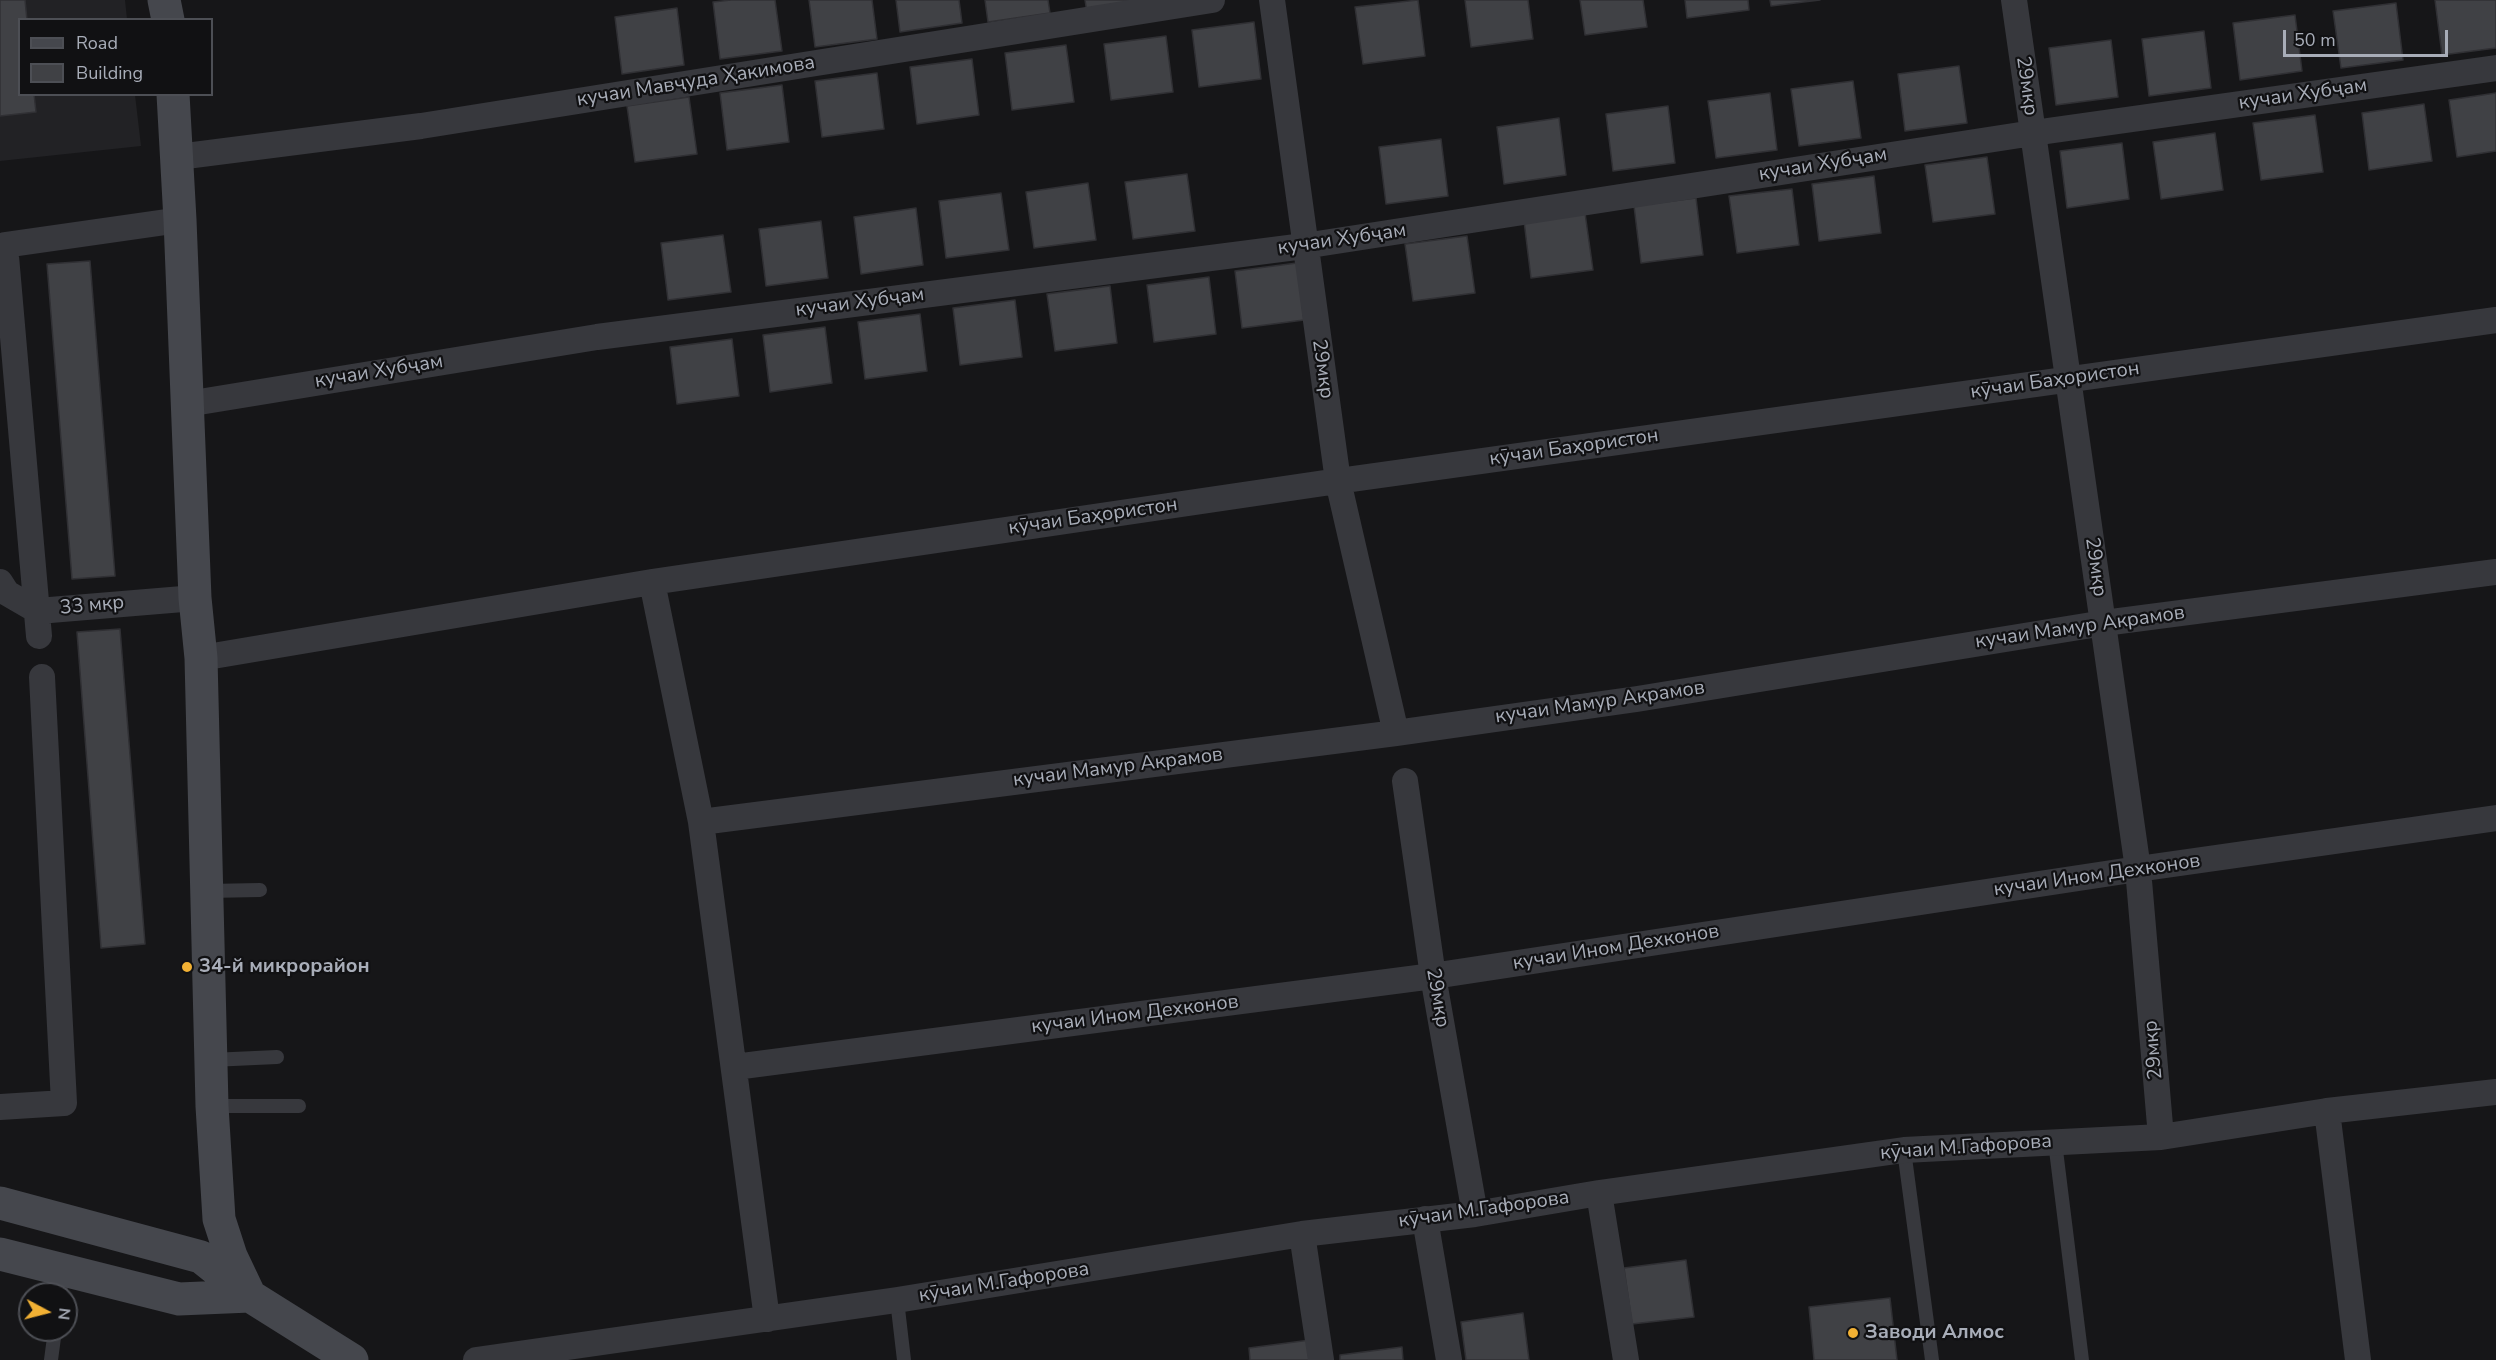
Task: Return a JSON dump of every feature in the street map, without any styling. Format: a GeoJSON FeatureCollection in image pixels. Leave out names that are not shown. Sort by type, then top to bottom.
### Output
{"type":"FeatureCollection","features":[{"type":"Feature","properties":{"kind":"main road"},"geometry":{"type":"LineString","coordinates":[[165,0],[168,18]]}},
{"type":"Feature","properties":{"kind":"main road"},"geometry":{"type":"LineString","coordinates":[[173,96],[178,158],[195,598],[201,658],[212,1106],[219,1219],[231,1256],[250,1296]]}},
{"type":"Feature","properties":{"kind":"main road"},"geometry":{"type":"LineString","coordinates":[[0,1203],[201,1257],[250,1296],[352,1360]]}},
{"type":"Feature","properties":{"kind":"main road"},"geometry":{"type":"LineString","coordinates":[[168,1248],[189,1246],[219,1219]]}},
{"type":"Feature","properties":{"kind":"main road"},"geometry":{"type":"LineString","coordinates":[[0,1254],[62,1282],[77,1223]]}},
{"type":"Feature","properties":{"kind":"main road"},"geometry":{"type":"LineString","coordinates":[[78,1284],[179,1299],[250,1296]]}},
{"type":"Feature","properties":{"kind":"street","name":"кучаи Мавҷуда Ҳакимова"},"geometry":{"type":"LineString","coordinates":[[178,158],[421,126],[1212,0]]}},
{"type":"Feature","properties":{"kind":"street","name":"29мкр"},"geometry":{"type":"LineString","coordinates":[[1272,0],[1338,481],[1396,733]]}},
{"type":"Feature","properties":{"kind":"street","name":"29мкр"},"geometry":{"type":"LineString","coordinates":[[2014,0],[2138,869],[2161,1137]]}},
{"type":"Feature","properties":{"kind":"street","name":"кучаи Хубҷам"},"geometry":{"type":"LineString","coordinates":[[187,404],[597,337],[1304,246],[2033,133],[2496,68]]}},
{"type":"Feature","properties":{"kind":"street"},"geometry":{"type":"LineString","coordinates":[[38,623],[5,244],[180,220]]}},
{"type":"Feature","properties":{"kind":"street","name":"кӯчаи Баҳористон"},"geometry":{"type":"LineString","coordinates":[[201,658],[652,582],[1338,481],[2496,320]]}},
{"type":"Feature","properties":{"kind":"street","name":"кучаи Мамур Акрамов"},"geometry":{"type":"LineString","coordinates":[[701,822],[1396,733],[1637,699],[2103,623],[2496,572]]}},
{"type":"Feature","properties":{"kind":"street","name":"33 мкр"},"geometry":{"type":"LineString","coordinates":[[0,582],[7,593],[38,623],[195,598]]}},
{"type":"Feature","properties":{"kind":"street"},"geometry":{"type":"LineString","coordinates":[[652,582],[701,822],[768,1319]]}},
{"type":"Feature","properties":{"kind":"street"},"geometry":{"type":"LineString","coordinates":[[0,1107],[64,1103],[42,677]]}},
{"type":"Feature","properties":{"kind":"street","name":"29мкр"},"geometry":{"type":"LineString","coordinates":[[1405,781],[1433,976],[1475,1214]]}},
{"type":"Feature","properties":{"kind":"street","name":"кучаи Ином Дехконов"},"geometry":{"type":"LineString","coordinates":[[735,1067],[1433,976],[2138,869],[2496,818]]}},
{"type":"Feature","properties":{"kind":"street","name":"кӯчаи М.Гафорова"},"geometry":{"type":"LineString","coordinates":[[476,1360],[897,1300],[1302,1234],[1475,1214],[1599,1193],[1904,1150],[2161,1137],[2327,1111],[2496,1092]]}},
{"type":"Feature","properties":{"kind":"street"},"geometry":{"type":"LineString","coordinates":[[2327,1111],[2358,1360]]}},
{"type":"Feature","properties":{"kind":"street"},"geometry":{"type":"LineString","coordinates":[[1599,1193],[1626,1360]]}},
{"type":"Feature","properties":{"kind":"street"},"geometry":{"type":"LineString","coordinates":[[1425,1219],[1449,1360]]}},
{"type":"Feature","properties":{"kind":"street"},"geometry":{"type":"LineString","coordinates":[[1302,1234],[1321,1360]]}},
{"type":"Feature","properties":{"kind":"lane"},"geometry":{"type":"LineString","coordinates":[[208,891],[260,890]]}},
{"type":"Feature","properties":{"kind":"lane"},"geometry":{"type":"LineString","coordinates":[[211,1060],[277,1057]]}},
{"type":"Feature","properties":{"kind":"lane"},"geometry":{"type":"LineString","coordinates":[[212,1106],[299,1106]]}},
{"type":"Feature","properties":{"kind":"lane"},"geometry":{"type":"LineString","coordinates":[[2055,1142],[2082,1360]]}},
{"type":"Feature","properties":{"kind":"lane"},"geometry":{"type":"LineString","coordinates":[[1904,1150],[1932,1360]]}},
{"type":"Feature","properties":{"kind":"lane"},"geometry":{"type":"LineString","coordinates":[[897,1300],[904,1360]]}},
{"type":"Feature","properties":{"kind":"lane"},"geometry":{"type":"LineString","coordinates":[[51,1360],[53,1342]]}},
{"type":"Feature","properties":{"kind":"shaded area"},"geometry":{"type":"Polygon","coordinates":[[[0,0],[125,0],[127,18],[18,18],[18,96],[135,96],[141,146],[0,161],[0,0]]]}},
{"type":"Feature","properties":{"kind":"building"},"geometry":{"type":"Polygon","coordinates":[[[0,0],[25,0],[27,18],[18,18],[18,96],[34,96],[36,112],[0,116],[0,0]]]}},
{"type":"Feature","properties":{"kind":"building"},"geometry":{"type":"Polygon","coordinates":[[[775,0],[782,51],[720,59],[713,2],[775,0]]]}},
{"type":"Feature","properties":{"kind":"building"},"geometry":{"type":"Polygon","coordinates":[[[809,0],[872,0],[877,39],[815,47],[809,0]]]}},
{"type":"Feature","properties":{"kind":"building"},"geometry":{"type":"Polygon","coordinates":[[[896,0],[959,0],[962,23],[900,32],[896,0]]]}},
{"type":"Feature","properties":{"kind":"building"},"geometry":{"type":"Polygon","coordinates":[[[985,0],[1048,0],[1050,13],[988,22],[985,0]]]}},
{"type":"Feature","properties":{"kind":"building"},"geometry":{"type":"Polygon","coordinates":[[[1085,0],[1148,0],[1087,13],[1085,0]]]}},
{"type":"Feature","properties":{"kind":"building"},"geometry":{"type":"Polygon","coordinates":[[[1418,0],[1425,56],[1363,64],[1355,7],[1418,0]]]}},
{"type":"Feature","properties":{"kind":"building"},"geometry":{"type":"Polygon","coordinates":[[[1465,0],[1528,0],[1533,39],[1471,47],[1465,0]]]}},
{"type":"Feature","properties":{"kind":"building"},"geometry":{"type":"Polygon","coordinates":[[[1580,0],[1643,0],[1647,27],[1585,35],[1580,0]]]}},
{"type":"Feature","properties":{"kind":"building"},"geometry":{"type":"Polygon","coordinates":[[[1685,0],[1748,0],[1749,10],[1687,18],[1685,0]]]}},
{"type":"Feature","properties":{"kind":"building"},"geometry":{"type":"Polygon","coordinates":[[[1770,0],[1820,0],[1771,6],[1770,0]]]}},
{"type":"Feature","properties":{"kind":"building"},"geometry":{"type":"Polygon","coordinates":[[[2435,0],[2496,0],[2496,48],[2442,55],[2435,0]]]}},
{"type":"Feature","properties":{"kind":"building"},"geometry":{"type":"Polygon","coordinates":[[[2396,3],[2403,60],[2341,68],[2333,11],[2396,3]]]}},
{"type":"Feature","properties":{"kind":"building"},"geometry":{"type":"Polygon","coordinates":[[[677,8],[684,65],[622,74],[615,17],[677,8]]]}},
{"type":"Feature","properties":{"kind":"building"},"geometry":{"type":"Polygon","coordinates":[[[2295,15],[2302,71],[2240,80],[2233,23],[2295,15]]]}},
{"type":"Feature","properties":{"kind":"building"},"geometry":{"type":"Polygon","coordinates":[[[1254,22],[1261,79],[1199,87],[1192,30],[1254,22]]]}},
{"type":"Feature","properties":{"kind":"building"},"geometry":{"type":"Polygon","coordinates":[[[2204,31],[2211,88],[2149,96],[2142,39],[2204,31]]]}},
{"type":"Feature","properties":{"kind":"building"},"geometry":{"type":"Polygon","coordinates":[[[1166,36],[1173,92],[1111,100],[1104,44],[1166,36]]]}},
{"type":"Feature","properties":{"kind":"building"},"geometry":{"type":"Polygon","coordinates":[[[2111,40],[2118,97],[2056,105],[2049,48],[2111,40]]]}},
{"type":"Feature","properties":{"kind":"building"},"geometry":{"type":"Polygon","coordinates":[[[1066,45],[1074,102],[1012,110],[1005,53],[1066,45]]]}},
{"type":"Feature","properties":{"kind":"building"},"geometry":{"type":"Polygon","coordinates":[[[972,59],[979,115],[917,124],[910,67],[972,59]]]}},
{"type":"Feature","properties":{"kind":"building"},"geometry":{"type":"Polygon","coordinates":[[[1959,66],[1967,123],[1905,131],[1898,74],[1959,66]]]}},
{"type":"Feature","properties":{"kind":"building"},"geometry":{"type":"Polygon","coordinates":[[[877,73],[884,129],[822,137],[815,81],[877,73]]]}},
{"type":"Feature","properties":{"kind":"building"},"geometry":{"type":"Polygon","coordinates":[[[1853,81],[1861,138],[1799,146],[1791,89],[1853,81]]]}},
{"type":"Feature","properties":{"kind":"building"},"geometry":{"type":"Polygon","coordinates":[[[782,85],[789,142],[727,150],[720,93],[782,85]]]}},
{"type":"Feature","properties":{"kind":"building"},"geometry":{"type":"Polygon","coordinates":[[[1770,93],[1777,150],[1716,158],[1708,101],[1770,93]]]}},
{"type":"Feature","properties":{"kind":"building"},"geometry":{"type":"Polygon","coordinates":[[[2496,93],[2496,151],[2457,157],[2449,100],[2496,93]]]}},
{"type":"Feature","properties":{"kind":"building"},"geometry":{"type":"Polygon","coordinates":[[[689,97],[697,154],[635,162],[627,106],[689,97]]]}},
{"type":"Feature","properties":{"kind":"building"},"geometry":{"type":"Polygon","coordinates":[[[2424,104],[2432,161],[2369,170],[2362,113],[2424,104]]]}},
{"type":"Feature","properties":{"kind":"building"},"geometry":{"type":"Polygon","coordinates":[[[1668,106],[1675,163],[1613,171],[1606,114],[1668,106]]]}},
{"type":"Feature","properties":{"kind":"building"},"geometry":{"type":"Polygon","coordinates":[[[2315,115],[2323,172],[2261,180],[2253,123],[2315,115]]]}},
{"type":"Feature","properties":{"kind":"building"},"geometry":{"type":"Polygon","coordinates":[[[1559,118],[1566,175],[1504,184],[1497,127],[1559,118]]]}},
{"type":"Feature","properties":{"kind":"building"},"geometry":{"type":"Polygon","coordinates":[[[2215,133],[2223,190],[2161,199],[2153,142],[2215,133]]]}},
{"type":"Feature","properties":{"kind":"building"},"geometry":{"type":"Polygon","coordinates":[[[1441,139],[1448,196],[1386,204],[1379,147],[1441,139]]]}},
{"type":"Feature","properties":{"kind":"building"},"geometry":{"type":"Polygon","coordinates":[[[2122,143],[2129,199],[2067,208],[2060,151],[2122,143]]]}},
{"type":"Feature","properties":{"kind":"building"},"geometry":{"type":"Polygon","coordinates":[[[1987,157],[1995,214],[1933,222],[1925,165],[1987,157]]]}},
{"type":"Feature","properties":{"kind":"building"},"geometry":{"type":"Polygon","coordinates":[[[1187,174],[1195,231],[1133,239],[1125,182],[1187,174]]]}},
{"type":"Feature","properties":{"kind":"building"},"geometry":{"type":"Polygon","coordinates":[[[1874,176],[1881,233],[1819,241],[1812,184],[1874,176]]]}},
{"type":"Feature","properties":{"kind":"building"},"geometry":{"type":"Polygon","coordinates":[[[1088,183],[1096,240],[1034,248],[1026,192],[1088,183]]]}},
{"type":"Feature","properties":{"kind":"building"},"geometry":{"type":"Polygon","coordinates":[[[1792,189],[1799,245],[1737,253],[1729,196],[1792,189]]]}},
{"type":"Feature","properties":{"kind":"building"},"geometry":{"type":"Polygon","coordinates":[[[1001,193],[1009,250],[946,258],[939,201],[1001,193]]]}},
{"type":"Feature","properties":{"kind":"building"},"geometry":{"type":"Polygon","coordinates":[[[1696,198],[1703,255],[1641,263],[1634,206],[1696,198]]]}},
{"type":"Feature","properties":{"kind":"building"},"geometry":{"type":"Polygon","coordinates":[[[916,208],[923,265],[861,274],[854,217],[916,208]]]}},
{"type":"Feature","properties":{"kind":"building"},"geometry":{"type":"Polygon","coordinates":[[[1585,213],[1593,270],[1531,278],[1524,221],[1585,213]]]}},
{"type":"Feature","properties":{"kind":"building"},"geometry":{"type":"Polygon","coordinates":[[[821,221],[828,278],[766,286],[759,229],[821,221]]]}},
{"type":"Feature","properties":{"kind":"building"},"geometry":{"type":"Polygon","coordinates":[[[723,235],[731,292],[668,300],[661,243],[723,235]]]}},
{"type":"Feature","properties":{"kind":"building"},"geometry":{"type":"Polygon","coordinates":[[[1467,236],[1475,293],[1413,301],[1405,244],[1467,236]]]}},
{"type":"Feature","properties":{"kind":"building"},"geometry":{"type":"Polygon","coordinates":[[[90,261],[115,576],[72,579],[47,264],[90,261]]]}},
{"type":"Feature","properties":{"kind":"building"},"geometry":{"type":"Polygon","coordinates":[[[1297,263],[1304,320],[1242,328],[1235,271],[1297,263]]]}},
{"type":"Feature","properties":{"kind":"building"},"geometry":{"type":"Polygon","coordinates":[[[1209,277],[1216,334],[1154,342],[1147,285],[1209,277]]]}},
{"type":"Feature","properties":{"kind":"building"},"geometry":{"type":"Polygon","coordinates":[[[1110,286],[1117,343],[1055,351],[1047,294],[1110,286]]]}},
{"type":"Feature","properties":{"kind":"building"},"geometry":{"type":"Polygon","coordinates":[[[1015,300],[1022,357],[960,365],[953,308],[1015,300]]]}},
{"type":"Feature","properties":{"kind":"building"},"geometry":{"type":"Polygon","coordinates":[[[920,314],[927,371],[865,379],[858,322],[920,314]]]}},
{"type":"Feature","properties":{"kind":"building"},"geometry":{"type":"Polygon","coordinates":[[[825,327],[832,383],[770,392],[763,335],[825,327]]]}},
{"type":"Feature","properties":{"kind":"building"},"geometry":{"type":"Polygon","coordinates":[[[732,339],[739,396],[677,404],[670,347],[732,339]]]}},
{"type":"Feature","properties":{"kind":"building"},"geometry":{"type":"Polygon","coordinates":[[[120,629],[145,944],[101,948],[77,632],[120,629]]]}},
{"type":"Feature","properties":{"kind":"building"},"geometry":{"type":"Polygon","coordinates":[[[1686,1260],[1694,1317],[1632,1324],[1624,1268],[1686,1260]]]}},
{"type":"Feature","properties":{"kind":"building","name":"Заводи Алмос"},"geometry":{"type":"Polygon","coordinates":[[[1890,1298],[1897,1360],[1814,1360],[1809,1307],[1890,1298]]]}},
{"type":"Feature","properties":{"kind":"building"},"geometry":{"type":"Polygon","coordinates":[[[1523,1313],[1529,1360],[1466,1360],[1461,1322],[1523,1313]]]}},
{"type":"Feature","properties":{"kind":"building"},"geometry":{"type":"Polygon","coordinates":[[[1310,1340],[1313,1360],[1250,1360],[1249,1348],[1310,1340]]]}},
{"type":"Feature","properties":{"kind":"building"},"geometry":{"type":"Polygon","coordinates":[[[1402,1347],[1403,1360],[1340,1360],[1340,1355],[1402,1347]]]}},
{"type":"Feature","properties":{"kind":"place","name":"34-й микрорайон"},"geometry":{"type":"Point","coordinates":[187,967]}},
{"type":"Feature","properties":{"kind":"place","name":"Заводи Алмос"},"geometry":{"type":"Point","coordinates":[1853,1333]}}]}
